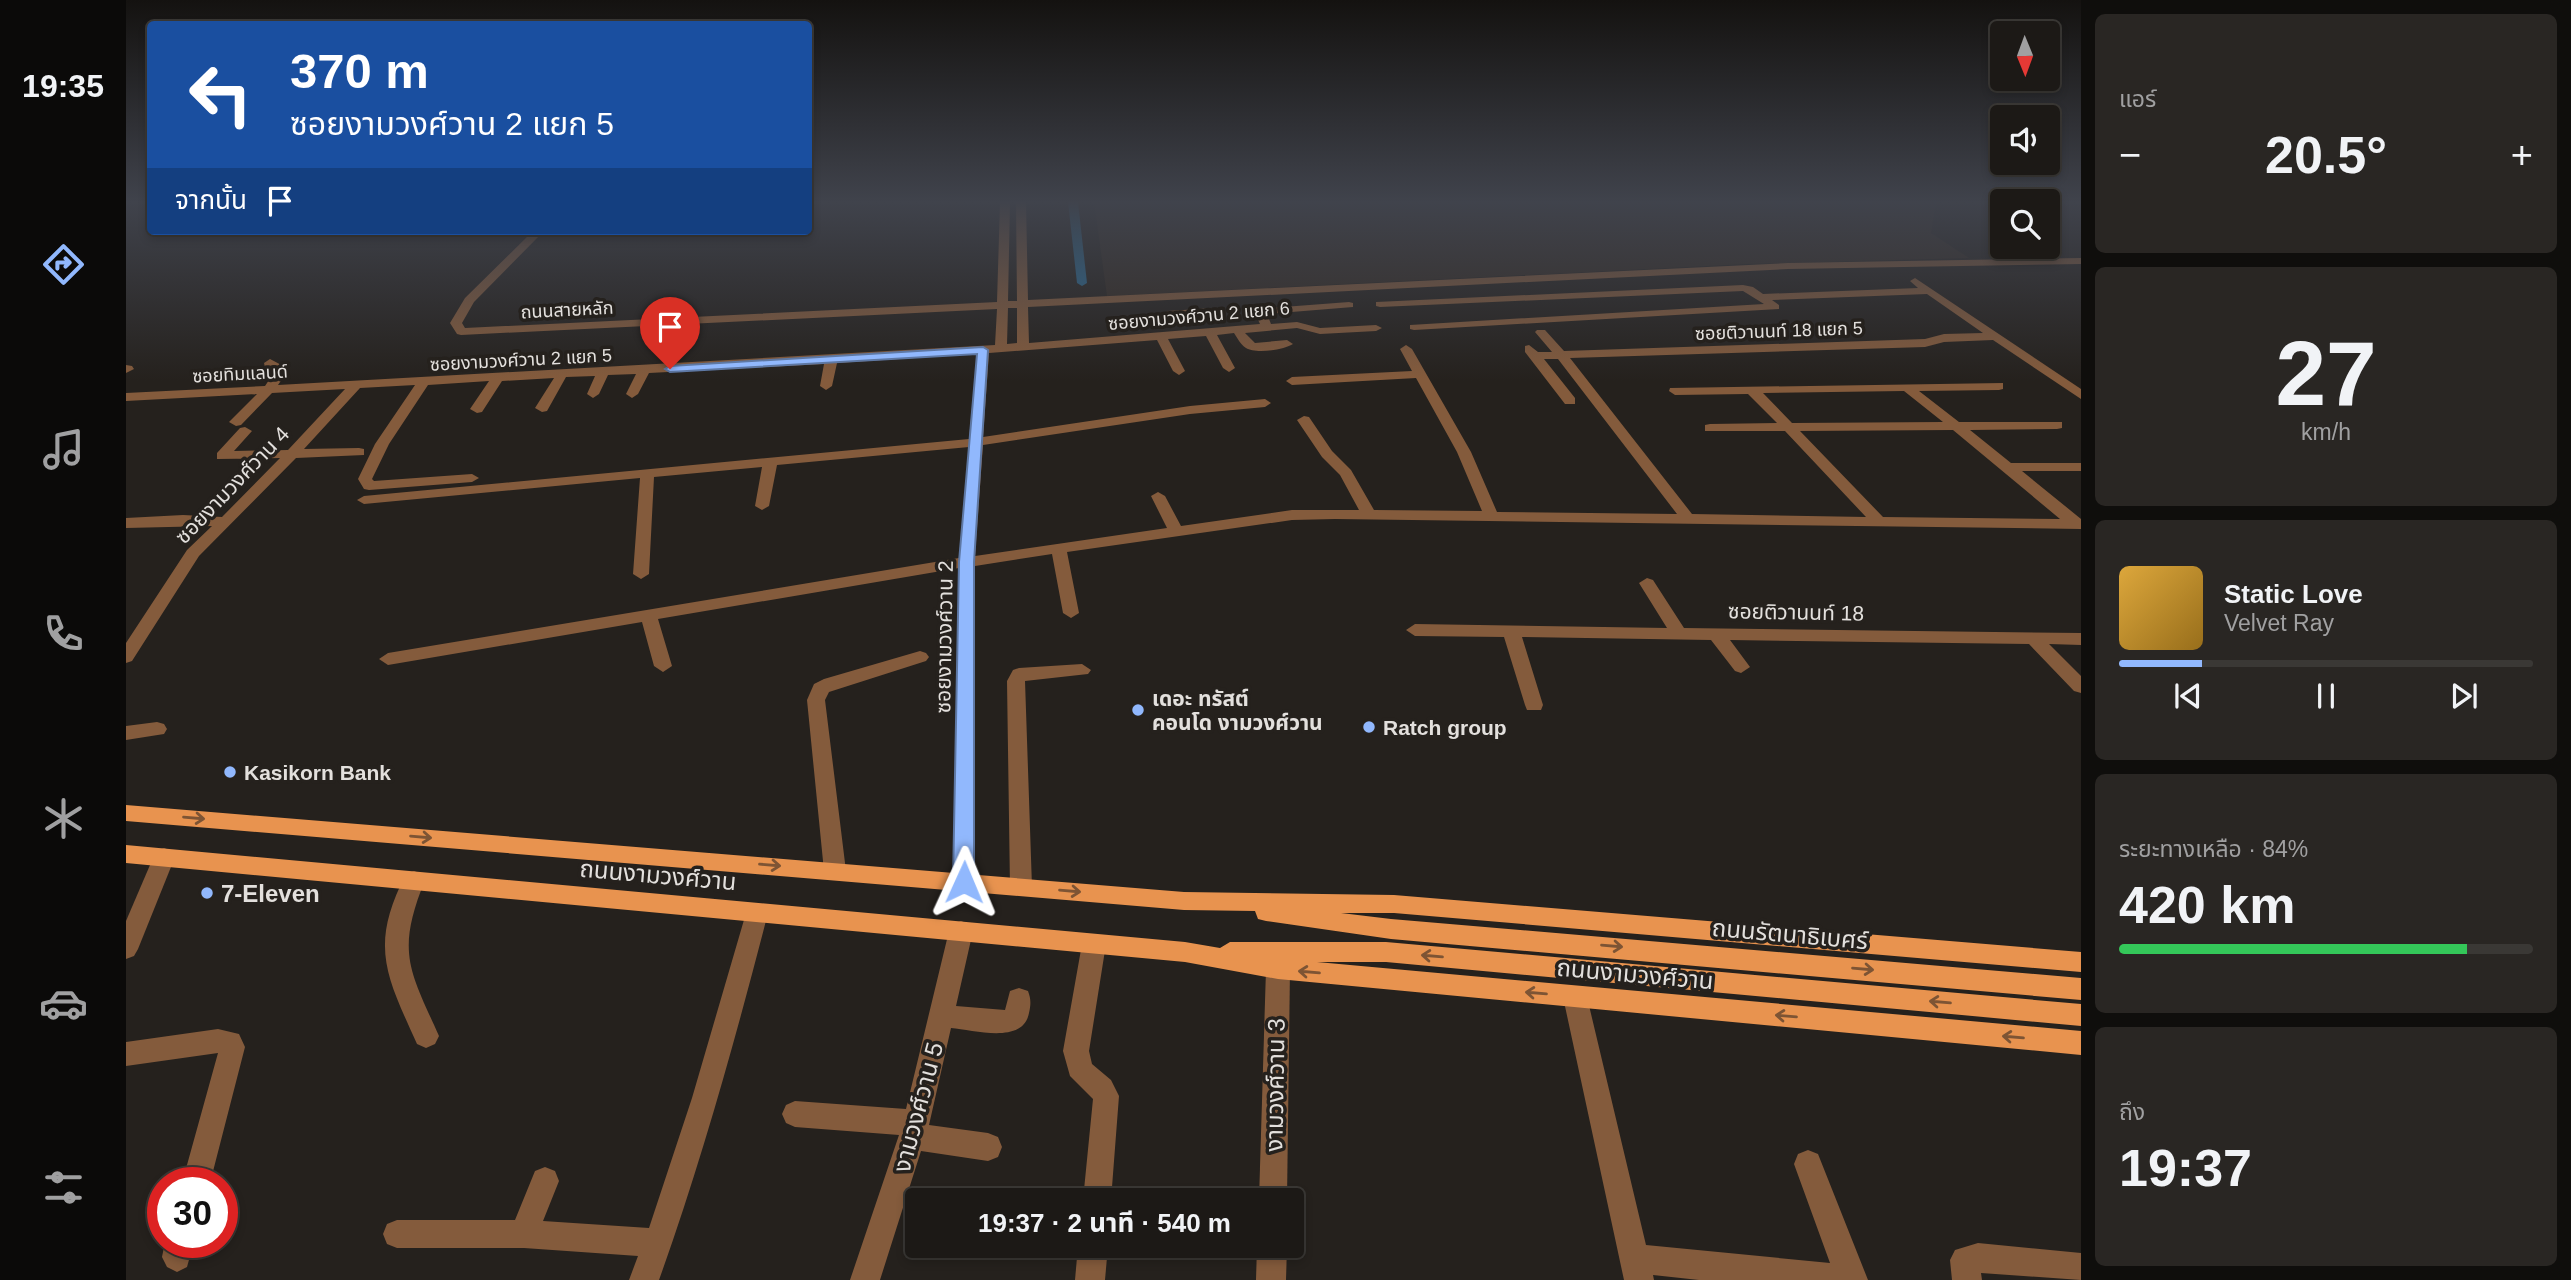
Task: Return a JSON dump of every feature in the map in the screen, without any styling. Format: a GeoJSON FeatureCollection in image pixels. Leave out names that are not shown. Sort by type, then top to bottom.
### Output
{"type":"FeatureCollection","features":[{"type":"Feature","properties":{"kind":"main road","name":"ถนนงามวงศ์วาน"},"geometry":{"type":"LineString","coordinates":[[126,813],[1184,901],[1391,929],[1495,936]]}},
{"type":"Feature","properties":{"kind":"main road","name":"ถนนงามวงศ์วาน"},"geometry":{"type":"LineString","coordinates":[[126,854],[1185,952],[1386,952],[2081,1015]]}},
{"type":"Feature","properties":{"kind":"main road","name":"ถนนงามวงศ์วาน"},"geometry":{"type":"LineString","coordinates":[[1184,901],[1394,905],[2081,962]]}},
{"type":"Feature","properties":{"kind":"main road","name":"ถนนรัตนาธิเบศร์"},"geometry":{"type":"LineString","coordinates":[[1495,936],[2081,989]]}},
{"type":"Feature","properties":{"kind":"main road","name":"ถนนงามวงศ์วาน"},"geometry":{"type":"LineString","coordinates":[[1185,952],[1278,969],[2081,1043]]}},
{"type":"Feature","properties":{"kind":"street","name":"ถนนสายหลัก"},"geometry":{"type":"LineString","coordinates":[[508,262],[470,300],[458,317],[456,327],[461,332],[1787,266],[2038,262]]}},
{"type":"Feature","properties":{"kind":"street"},"geometry":{"type":"LineString","coordinates":[[1001,350],[1004,262]]}},
{"type":"Feature","properties":{"kind":"street"},"geometry":{"type":"LineString","coordinates":[[983,350],[1023,348],[1021,262]]}},
{"type":"Feature","properties":{"kind":"street"},"geometry":{"type":"LineString","coordinates":[[1915,281],[2081,395]]}},
{"type":"Feature","properties":{"kind":"street"},"geometry":{"type":"LineString","coordinates":[[1798,286],[1809,294]]}},
{"type":"Feature","properties":{"kind":"street"},"geometry":{"type":"LineString","coordinates":[[1380,304],[1743,288],[1762,297],[1775,308],[1536,327],[1414,327]]}},
{"type":"Feature","properties":{"kind":"street"},"geometry":{"type":"LineString","coordinates":[[1762,297],[1930,291]]}},
{"type":"Feature","properties":{"kind":"street"},"geometry":{"type":"LineString","coordinates":[[1508,298],[1562,356],[1689,520]]}},
{"type":"Feature","properties":{"kind":"street"},"geometry":{"type":"LineString","coordinates":[[1267,327],[1260,311],[1349,305]]}},
{"type":"Feature","properties":{"kind":"street"},"geometry":{"type":"LineString","coordinates":[[1168,314],[1214,311]]}},
{"type":"Feature","properties":{"kind":"street"},"geometry":{"type":"LineString","coordinates":[[1189,312],[1228,368]]}},
{"type":"Feature","properties":{"kind":"street","name":"ซอยงามวงศ์วาน 2 แยก 6"},"geometry":{"type":"LineString","coordinates":[[1023,348],[1267,327],[1303,325],[1320,331],[1376,328]]}},
{"type":"Feature","properties":{"kind":"street"},"geometry":{"type":"LineString","coordinates":[[1238,330],[1252,347],[1287,344]]}},
{"type":"Feature","properties":{"kind":"street"},"geometry":{"type":"LineString","coordinates":[[1161,337],[1179,371]]}},
{"type":"Feature","properties":{"kind":"street","name":"ซอยติวานนท์ 18 แยก 5"},"geometry":{"type":"LineString","coordinates":[[1570,401],[1532,352],[1562,356],[1925,343],[1944,338],[1996,337]]}},
{"type":"Feature","properties":{"kind":"street"},"geometry":{"type":"LineString","coordinates":[[1406,349],[1464,452],[1492,516]]}},
{"type":"Feature","properties":{"kind":"street","name":"ซอยงามวงศ์วาน 2 แยก 5"},"geometry":{"type":"LineString","coordinates":[[355,386],[983,350]]}},
{"type":"Feature","properties":{"kind":"street","name":"ซอยงามวงศ์วาน 2"},"geometry":{"type":"LineString","coordinates":[[964,882],[967,562],[983,350]]}},
{"type":"Feature","properties":{"kind":"street"},"geometry":{"type":"LineString","coordinates":[[826,386],[831,360]]}},
{"type":"Feature","properties":{"kind":"street"},"geometry":{"type":"LineString","coordinates":[[270,363],[271,366],[284,369],[240,427],[222,456],[359,452]]}},
{"type":"Feature","properties":{"kind":"street"},"geometry":{"type":"LineString","coordinates":[[632,394],[644,371]]}},
{"type":"Feature","properties":{"kind":"street"},"geometry":{"type":"LineString","coordinates":[[593,394],[603,373]]}},
{"type":"Feature","properties":{"kind":"street"},"geometry":{"type":"LineString","coordinates":[[1292,381],[1419,374]]}},
{"type":"Feature","properties":{"kind":"street"},"geometry":{"type":"LineString","coordinates":[[542,408],[561,376]]}},
{"type":"Feature","properties":{"kind":"street"},"geometry":{"type":"LineString","coordinates":[[477,409],[497,379]]}},
{"type":"Feature","properties":{"kind":"street"},"geometry":{"type":"LineString","coordinates":[[423,383],[382,444],[365,479],[369,486],[504,476]]}},
{"type":"Feature","properties":{"kind":"street","name":"ซอยทิมแลนด์"},"geometry":{"type":"LineString","coordinates":[[126,397],[355,386]]}},
{"type":"Feature","properties":{"kind":"street","name":"ซอยงามวงศ์วาน 4"},"geometry":{"type":"LineString","coordinates":[[126,657],[131,637],[192,553],[292,454],[355,386]]}},
{"type":"Feature","properties":{"kind":"street"},"geometry":{"type":"LineString","coordinates":[[1675,391],[2000,386]]}},
{"type":"Feature","properties":{"kind":"street"},"geometry":{"type":"LineString","coordinates":[[1906,387],[2078,524]]}},
{"type":"Feature","properties":{"kind":"street"},"geometry":{"type":"LineString","coordinates":[[1752,390],[1879,521]]}},
{"type":"Feature","properties":{"kind":"street"},"geometry":{"type":"LineString","coordinates":[[1183,396],[1189,410]]}},
{"type":"Feature","properties":{"kind":"street"},"geometry":{"type":"LineString","coordinates":[[364,500],[977,442],[1189,410],[1265,403]]}},
{"type":"Feature","properties":{"kind":"street"},"geometry":{"type":"LineString","coordinates":[[1304,420],[1327,454],[1346,473],[1369,514]]}},
{"type":"Feature","properties":{"kind":"street"},"geometry":{"type":"LineString","coordinates":[[1710,428],[2057,425]]}},
{"type":"Feature","properties":{"kind":"street"},"geometry":{"type":"LineString","coordinates":[[762,506],[770,462]]}},
{"type":"Feature","properties":{"kind":"street"},"geometry":{"type":"LineString","coordinates":[[2007,467],[2081,467]]}},
{"type":"Feature","properties":{"kind":"street"},"geometry":{"type":"LineString","coordinates":[[641,574],[647,474]]}},
{"type":"Feature","properties":{"kind":"street"},"geometry":{"type":"LineString","coordinates":[[1158,496],[1177,533]]}},
{"type":"Feature","properties":{"kind":"street"},"geometry":{"type":"LineString","coordinates":[[388,659],[967,562],[1059,551],[1292,515],[2078,524]]}},
{"type":"Feature","properties":{"kind":"street"},"geometry":{"type":"LineString","coordinates":[[126,523],[183,520],[224,522]]}},
{"type":"Feature","properties":{"kind":"street"},"geometry":{"type":"LineString","coordinates":[[1059,551],[1071,613]]}},
{"type":"Feature","properties":{"kind":"street"},"geometry":{"type":"LineString","coordinates":[[1647,583],[1679,633]]}},
{"type":"Feature","properties":{"kind":"street"},"geometry":{"type":"LineString","coordinates":[[649,617],[663,666]]}},
{"type":"Feature","properties":{"kind":"street","name":"ซอยติวานนท์ 18"},"geometry":{"type":"LineString","coordinates":[[1415,630],[2081,639]]}},
{"type":"Feature","properties":{"kind":"street"},"geometry":{"type":"LineString","coordinates":[[1511,630],[1534,705]]}},
{"type":"Feature","properties":{"kind":"street"},"geometry":{"type":"LineString","coordinates":[[1716,634],[1741,667]]}},
{"type":"Feature","properties":{"kind":"street"},"geometry":{"type":"LineString","coordinates":[[2034,639],[2081,687]]}},
{"type":"Feature","properties":{"kind":"street"},"geometry":{"type":"LineString","coordinates":[[835,871],[816,700],[821,688],[830,682],[920,657]]}},
{"type":"Feature","properties":{"kind":"street"},"geometry":{"type":"LineString","coordinates":[[1021,887],[1016,681],[1019,674],[1028,672],[1082,670]]}},
{"type":"Feature","properties":{"kind":"street"},"geometry":{"type":"LineString","coordinates":[[126,733],[157,729]]}},
{"type":"Feature","properties":{"kind":"street"},"geometry":{"type":"LineString","coordinates":[[126,949],[164,857]]}},
{"type":"Feature","properties":{"kind":"street"},"geometry":{"type":"LineString","coordinates":[[414,880],[399,913],[395,963],[426,1036]]}},
{"type":"Feature","properties":{"kind":"street"},"geometry":{"type":"LineString","coordinates":[[644,1280],[726,1028],[757,912]]}},
{"type":"Feature","properties":{"kind":"street","name":"งามวงศ์วาน 5"},"geometry":{"type":"LineString","coordinates":[[865,1280],[914,1130],[961,931]]}},
{"type":"Feature","properties":{"kind":"street"},"geometry":{"type":"LineString","coordinates":[[1094,944],[1076,1051],[1076,1066],[1100,1086],[1107,1096],[1098,1188]]}},
{"type":"Feature","properties":{"kind":"street","name":"งามวงศ์วาน 3"},"geometry":{"type":"LineString","coordinates":[[1273,1188],[1278,969]]}},
{"type":"Feature","properties":{"kind":"street"},"geometry":{"type":"LineString","coordinates":[[1575,997],[1636,1270],[1852,1280],[1808,1164]]}},
{"type":"Feature","properties":{"kind":"street"},"geometry":{"type":"LineString","coordinates":[[942,1016],[1008,1022],[1016,1017],[1019,999]]}},
{"type":"Feature","properties":{"kind":"street"},"geometry":{"type":"LineString","coordinates":[[126,1054],[218,1041],[230,1042],[232,1047],[200,1167]]}},
{"type":"Feature","properties":{"kind":"street"},"geometry":{"type":"LineString","coordinates":[[795,1114],[914,1130],[988,1147]]}},
{"type":"Feature","properties":{"kind":"street"},"geometry":{"type":"LineString","coordinates":[[524,1234],[545,1181]]}},
{"type":"Feature","properties":{"kind":"street"},"geometry":{"type":"LineString","coordinates":[[397,1234],[524,1234],[658,1243]]}},
{"type":"Feature","properties":{"kind":"street"},"geometry":{"type":"LineString","coordinates":[[1090,1280],[1092,1258]]}},
{"type":"Feature","properties":{"kind":"street"},"geometry":{"type":"LineString","coordinates":[[1271,1280],[1272,1258]]}},
{"type":"Feature","properties":{"kind":"street"},"geometry":{"type":"LineString","coordinates":[[1967,1280],[1965,1260],[1978,1258],[2081,1268]]}},
{"type":"Feature","properties":{"kind":"shaded area"},"geometry":{"type":"Polygon","coordinates":[[[1102,262],[1831,262],[1748,264],[1107,296],[1102,262]]]}},
{"type":"Feature","properties":{"kind":"waterway"},"geometry":{"type":"LineString","coordinates":[[1080,262],[1082,283]]}},
{"type":"Feature","properties":{"kind":"place","name":"เดอะ ทรัสต์ คอนโด งามวงศ์วาน"},"geometry":{"type":"Point","coordinates":[1138,710]}},
{"type":"Feature","properties":{"kind":"place","name":"Ratch group"},"geometry":{"type":"Point","coordinates":[1369,727]}},
{"type":"Feature","properties":{"kind":"place","name":"Kasikorn Bank"},"geometry":{"type":"Point","coordinates":[230,772]}},
{"type":"Feature","properties":{"kind":"place","name":"7-Eleven"},"geometry":{"type":"Point","coordinates":[207,893]}},
{"type":"Feature","properties":{"kind":"route"},"geometry":{"type":"LineString","coordinates":[[670,369],[983,350],[967,562],[964,882]]}}]}
